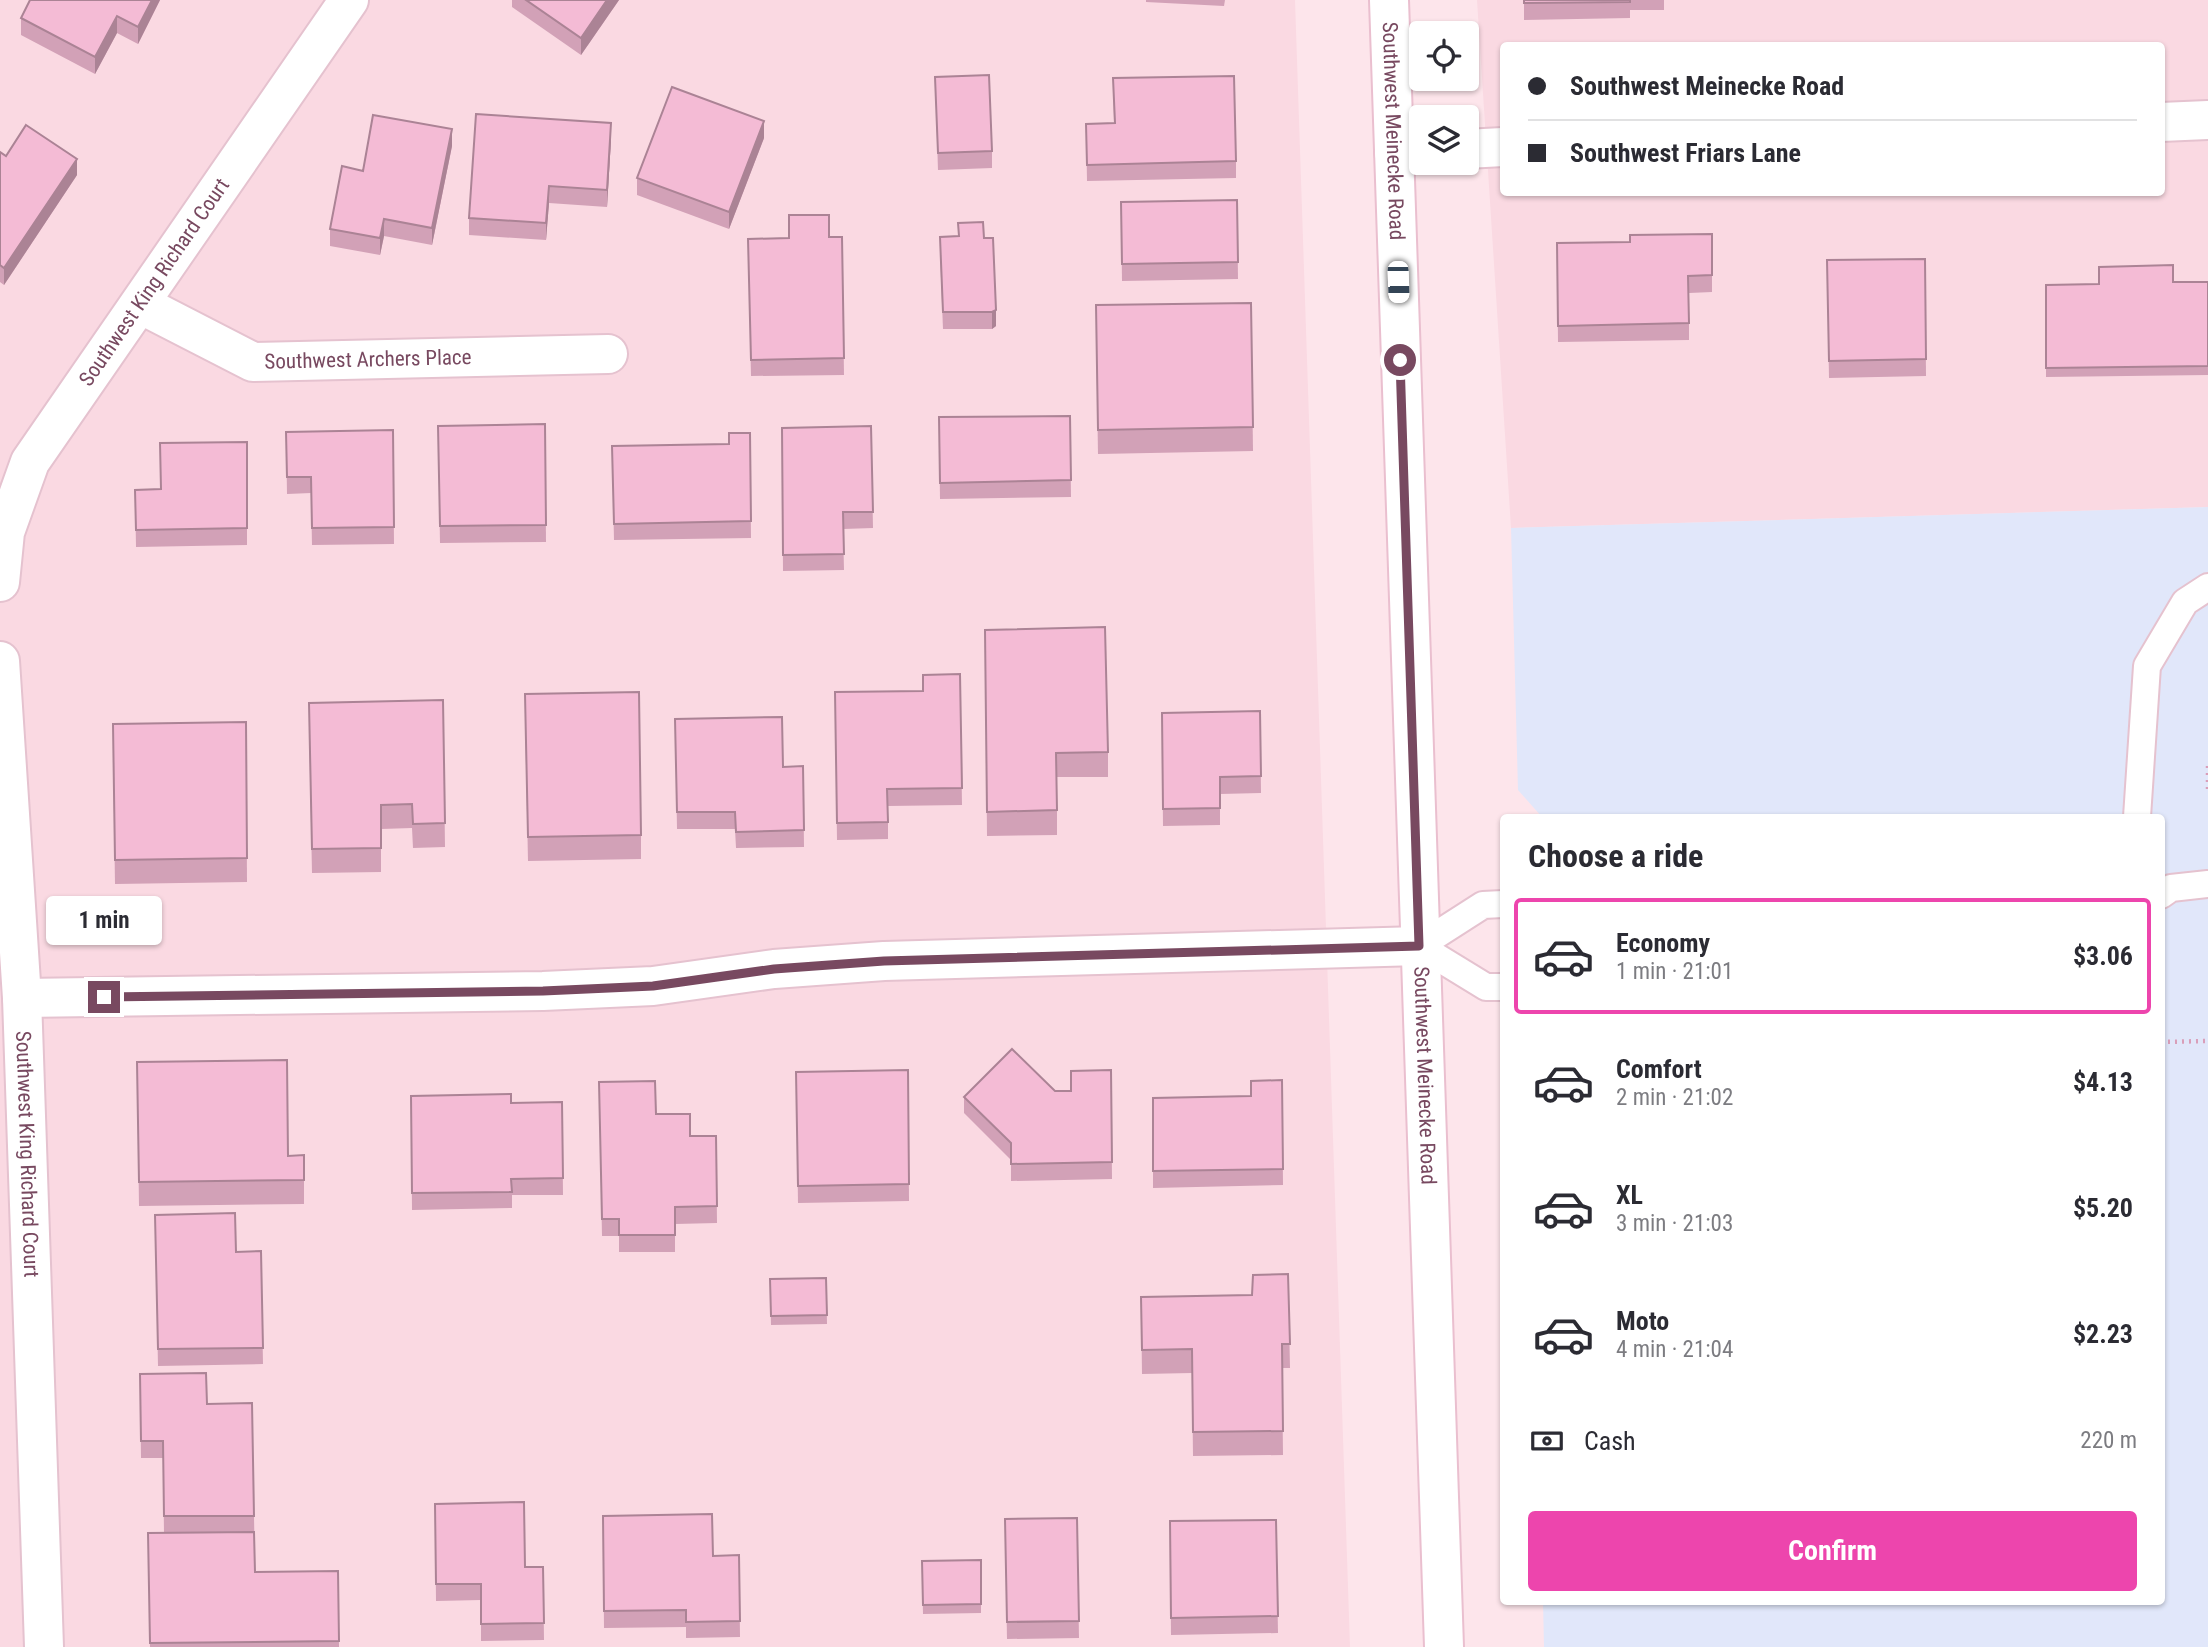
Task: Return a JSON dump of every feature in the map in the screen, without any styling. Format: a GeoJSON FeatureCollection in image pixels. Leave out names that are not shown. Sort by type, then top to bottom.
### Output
{"type":"FeatureCollection","features":[{"type":"Feature","properties":{"kind":"street","name":"Southwest King Richard Court"},"geometry":{"type":"LineString","coordinates":[[0,582],[5,532],[30,462],[349,0]]}},
{"type":"Feature","properties":{"kind":"street","name":"Southwest Meinecke Road"},"geometry":{"type":"LineString","coordinates":[[1388,0],[1407,151],[1419,946],[1444,1647]]}},
{"type":"Feature","properties":{"kind":"street"},"geometry":{"type":"LineString","coordinates":[[2165,122],[2208,120]]}},
{"type":"Feature","properties":{"kind":"street"},"geometry":{"type":"LineString","coordinates":[[1479,148],[1500,147]]}},
{"type":"Feature","properties":{"kind":"street","name":"Southwest Archers Place"},"geometry":{"type":"LineString","coordinates":[[140,304],[253,362],[607,354]]}},
{"type":"Feature","properties":{"kind":"street","name":"Southwest King Richard Court"},"geometry":{"type":"LineString","coordinates":[[0,661],[22,998],[44,1647]]}},
{"type":"Feature","properties":{"kind":"street"},"geometry":{"type":"LineString","coordinates":[[22,998],[543,991],[653,986],[774,969],[884,961],[1419,946]]}},
{"type":"Feature","properties":{"kind":"lane"},"geometry":{"type":"LineString","coordinates":[[2137,814],[2147,666],[2185,602],[2208,587]]}},
{"type":"Feature","properties":{"kind":"lane"},"geometry":{"type":"LineString","coordinates":[[2165,892],[2171,888],[2208,884]]}},
{"type":"Feature","properties":{"kind":"lane"},"geometry":{"type":"LineString","coordinates":[[1500,904],[1483,905],[1419,946],[1486,987],[1500,987]]}},
{"type":"Feature","properties":{"kind":"path"},"geometry":{"type":"LineString","coordinates":[[2208,766],[2208,793]]}},
{"type":"Feature","properties":{"kind":"path"},"geometry":{"type":"LineString","coordinates":[[2165,1042],[2208,1041]]}},
{"type":"Feature","properties":{"kind":"shaded area"},"geometry":{"type":"Polygon","coordinates":[[[0,0],[1295,0],[1350,1647],[0,1647],[0,0]]]}},
{"type":"Feature","properties":{"kind":"shaded area"},"geometry":{"type":"Polygon","coordinates":[[[1477,0],[2208,0],[2208,507],[1511,528],[1477,0]]]}},
{"type":"Feature","properties":{"kind":"shaded area"},"geometry":{"type":"Polygon","coordinates":[[[2208,507],[2208,1647],[1544,1647],[1543,1605],[2165,1605],[2165,814],[1539,814],[1518,790],[1511,528],[2208,507]]]}},
{"type":"Feature","properties":{"kind":"building"},"geometry":{"type":"Polygon","coordinates":[[[30,0],[152,0],[138,27],[117,16],[95,57],[21,18],[30,0]]]}},
{"type":"Feature","properties":{"kind":"building"},"geometry":{"type":"Polygon","coordinates":[[[526,0],[607,0],[581,38],[526,0]]]}},
{"type":"Feature","properties":{"kind":"building"},"geometry":{"type":"Polygon","coordinates":[[[1524,0],[1630,0],[1630,2],[1524,3],[1524,0]]]}},
{"type":"Feature","properties":{"kind":"building"},"geometry":{"type":"Polygon","coordinates":[[[989,75],[992,151],[938,153],[935,77],[989,75]]]}},
{"type":"Feature","properties":{"kind":"building"},"geometry":{"type":"Polygon","coordinates":[[[1234,76],[1236,161],[1087,165],[1086,124],[1115,123],[1113,78],[1234,76]]]}},
{"type":"Feature","properties":{"kind":"building"},"geometry":{"type":"Polygon","coordinates":[[[672,87],[764,121],[729,212],[637,178],[672,87]]]}},
{"type":"Feature","properties":{"kind":"building"},"geometry":{"type":"Polygon","coordinates":[[[476,114],[611,123],[607,190],[549,186],[546,223],[469,218],[476,114]]]}},
{"type":"Feature","properties":{"kind":"building"},"geometry":{"type":"Polygon","coordinates":[[[373,115],[452,129],[432,228],[384,219],[380,238],[330,229],[342,166],[363,171],[373,115]]]}},
{"type":"Feature","properties":{"kind":"building"},"geometry":{"type":"Polygon","coordinates":[[[26,125],[77,159],[4,268],[0,265],[0,152],[6,156],[26,125]]]}},
{"type":"Feature","properties":{"kind":"building"},"geometry":{"type":"Polygon","coordinates":[[[1237,200],[1238,262],[1122,264],[1121,202],[1237,200]]]}},
{"type":"Feature","properties":{"kind":"building"},"geometry":{"type":"Polygon","coordinates":[[[789,215],[829,215],[829,237],[842,237],[844,358],[751,360],[748,239],[789,238],[789,215]]]}},
{"type":"Feature","properties":{"kind":"building"},"geometry":{"type":"Polygon","coordinates":[[[983,222],[984,238],[993,238],[996,310],[943,312],[940,237],[959,236],[958,223],[983,222]]]}},
{"type":"Feature","properties":{"kind":"building"},"geometry":{"type":"Polygon","coordinates":[[[1712,234],[1712,275],[1688,276],[1689,323],[1558,326],[1557,243],[1630,242],[1630,235],[1712,234]]]}},
{"type":"Feature","properties":{"kind":"building"},"geometry":{"type":"Polygon","coordinates":[[[1925,259],[1926,359],[1829,361],[1827,260],[1925,259]]]}},
{"type":"Feature","properties":{"kind":"building"},"geometry":{"type":"Polygon","coordinates":[[[2173,265],[2173,282],[2208,282],[2208,366],[2046,368],[2046,285],[2099,284],[2099,267],[2173,265]]]}},
{"type":"Feature","properties":{"kind":"building"},"geometry":{"type":"Polygon","coordinates":[[[1251,303],[1253,427],[1098,430],[1096,305],[1251,303]]]}},
{"type":"Feature","properties":{"kind":"building"},"geometry":{"type":"Polygon","coordinates":[[[1070,416],[1071,480],[940,483],[939,417],[1070,416]]]}},
{"type":"Feature","properties":{"kind":"building"},"geometry":{"type":"Polygon","coordinates":[[[545,424],[546,525],[440,526],[438,426],[545,424]]]}},
{"type":"Feature","properties":{"kind":"building"},"geometry":{"type":"Polygon","coordinates":[[[871,426],[873,512],[843,512],[844,554],[783,555],[782,428],[871,426]]]}},
{"type":"Feature","properties":{"kind":"building"},"geometry":{"type":"Polygon","coordinates":[[[393,430],[394,527],[312,528],[311,477],[287,477],[286,432],[393,430]]]}},
{"type":"Feature","properties":{"kind":"building"},"geometry":{"type":"Polygon","coordinates":[[[729,433],[750,433],[751,521],[614,524],[612,446],[729,444],[729,433]]]}},
{"type":"Feature","properties":{"kind":"building"},"geometry":{"type":"Polygon","coordinates":[[[247,442],[247,528],[136,530],[135,490],[161,489],[160,443],[247,442]]]}},
{"type":"Feature","properties":{"kind":"building"},"geometry":{"type":"Polygon","coordinates":[[[1105,627],[1108,752],[1056,753],[1057,810],[987,812],[985,630],[1105,627]]]}},
{"type":"Feature","properties":{"kind":"building"},"geometry":{"type":"Polygon","coordinates":[[[960,674],[962,788],[887,789],[888,822],[837,823],[835,692],[923,691],[923,675],[960,674]]]}},
{"type":"Feature","properties":{"kind":"building"},"geometry":{"type":"Polygon","coordinates":[[[639,692],[641,835],[528,837],[525,694],[639,692]]]}},
{"type":"Feature","properties":{"kind":"building"},"geometry":{"type":"Polygon","coordinates":[[[443,700],[445,823],[413,824],[412,804],[381,805],[381,848],[312,849],[309,703],[443,700]]]}},
{"type":"Feature","properties":{"kind":"building"},"geometry":{"type":"Polygon","coordinates":[[[1260,711],[1261,776],[1220,777],[1220,808],[1163,809],[1162,713],[1260,711]]]}},
{"type":"Feature","properties":{"kind":"building"},"geometry":{"type":"Polygon","coordinates":[[[782,717],[783,767],[803,766],[804,830],[736,832],[735,812],[677,812],[675,719],[782,717]]]}},
{"type":"Feature","properties":{"kind":"building"},"geometry":{"type":"Polygon","coordinates":[[[246,722],[247,858],[115,860],[113,724],[246,722]]]}},
{"type":"Feature","properties":{"kind":"building"},"geometry":{"type":"Polygon","coordinates":[[[1012,1049],[1055,1091],[1071,1091],[1071,1071],[1111,1070],[1112,1162],[1011,1164],[1011,1143],[964,1097],[1012,1049]]]}},
{"type":"Feature","properties":{"kind":"building"},"geometry":{"type":"Polygon","coordinates":[[[287,1060],[288,1156],[304,1155],[304,1180],[139,1182],[137,1062],[287,1060]]]}},
{"type":"Feature","properties":{"kind":"building"},"geometry":{"type":"Polygon","coordinates":[[[908,1070],[909,1184],[798,1186],[796,1072],[908,1070]]]}},
{"type":"Feature","properties":{"kind":"building"},"geometry":{"type":"Polygon","coordinates":[[[1282,1080],[1283,1169],[1153,1171],[1153,1098],[1251,1096],[1251,1081],[1282,1080]]]}},
{"type":"Feature","properties":{"kind":"building"},"geometry":{"type":"Polygon","coordinates":[[[655,1081],[656,1114],[690,1114],[690,1136],[716,1136],[717,1206],[675,1207],[675,1235],[619,1235],[619,1219],[602,1219],[599,1082],[655,1081]]]}},
{"type":"Feature","properties":{"kind":"building"},"geometry":{"type":"Polygon","coordinates":[[[511,1094],[511,1103],[562,1102],[563,1178],[511,1179],[512,1192],[412,1193],[411,1096],[511,1094]]]}},
{"type":"Feature","properties":{"kind":"building"},"geometry":{"type":"Polygon","coordinates":[[[235,1213],[236,1252],[261,1251],[263,1348],[158,1349],[155,1215],[235,1213]]]}},
{"type":"Feature","properties":{"kind":"building"},"geometry":{"type":"Polygon","coordinates":[[[1288,1274],[1290,1344],[1282,1344],[1283,1431],[1193,1432],[1192,1349],[1142,1350],[1141,1297],[1252,1295],[1253,1275],[1288,1274]]]}},
{"type":"Feature","properties":{"kind":"building"},"geometry":{"type":"Polygon","coordinates":[[[826,1278],[827,1315],[771,1316],[770,1279],[826,1278]]]}},
{"type":"Feature","properties":{"kind":"building"},"geometry":{"type":"Polygon","coordinates":[[[206,1373],[207,1404],[252,1403],[254,1516],[164,1516],[163,1441],[141,1441],[140,1374],[206,1373]]]}},
{"type":"Feature","properties":{"kind":"building"},"geometry":{"type":"Polygon","coordinates":[[[524,1502],[525,1567],[543,1567],[544,1623],[481,1624],[481,1584],[436,1584],[435,1504],[524,1502]]]}},
{"type":"Feature","properties":{"kind":"building"},"geometry":{"type":"Polygon","coordinates":[[[712,1514],[713,1556],[739,1555],[740,1621],[686,1622],[686,1610],[604,1611],[603,1516],[712,1514]]]}},
{"type":"Feature","properties":{"kind":"building"},"geometry":{"type":"Polygon","coordinates":[[[1077,1518],[1079,1621],[1007,1622],[1005,1519],[1077,1518]]]}},
{"type":"Feature","properties":{"kind":"building"},"geometry":{"type":"Polygon","coordinates":[[[1276,1520],[1278,1616],[1171,1618],[1170,1521],[1276,1520]]]}},
{"type":"Feature","properties":{"kind":"building"},"geometry":{"type":"Polygon","coordinates":[[[254,1532],[255,1572],[338,1571],[339,1641],[150,1643],[148,1533],[254,1532]]]}},
{"type":"Feature","properties":{"kind":"building"},"geometry":{"type":"Polygon","coordinates":[[[981,1560],[981,1604],[923,1605],[922,1561],[981,1560]]]}},
{"type":"Feature","properties":{"kind":"route"},"geometry":{"type":"LineString","coordinates":[[104,997],[543,991],[653,986],[774,969],[884,961],[1419,946],[1400,360]]}}]}
